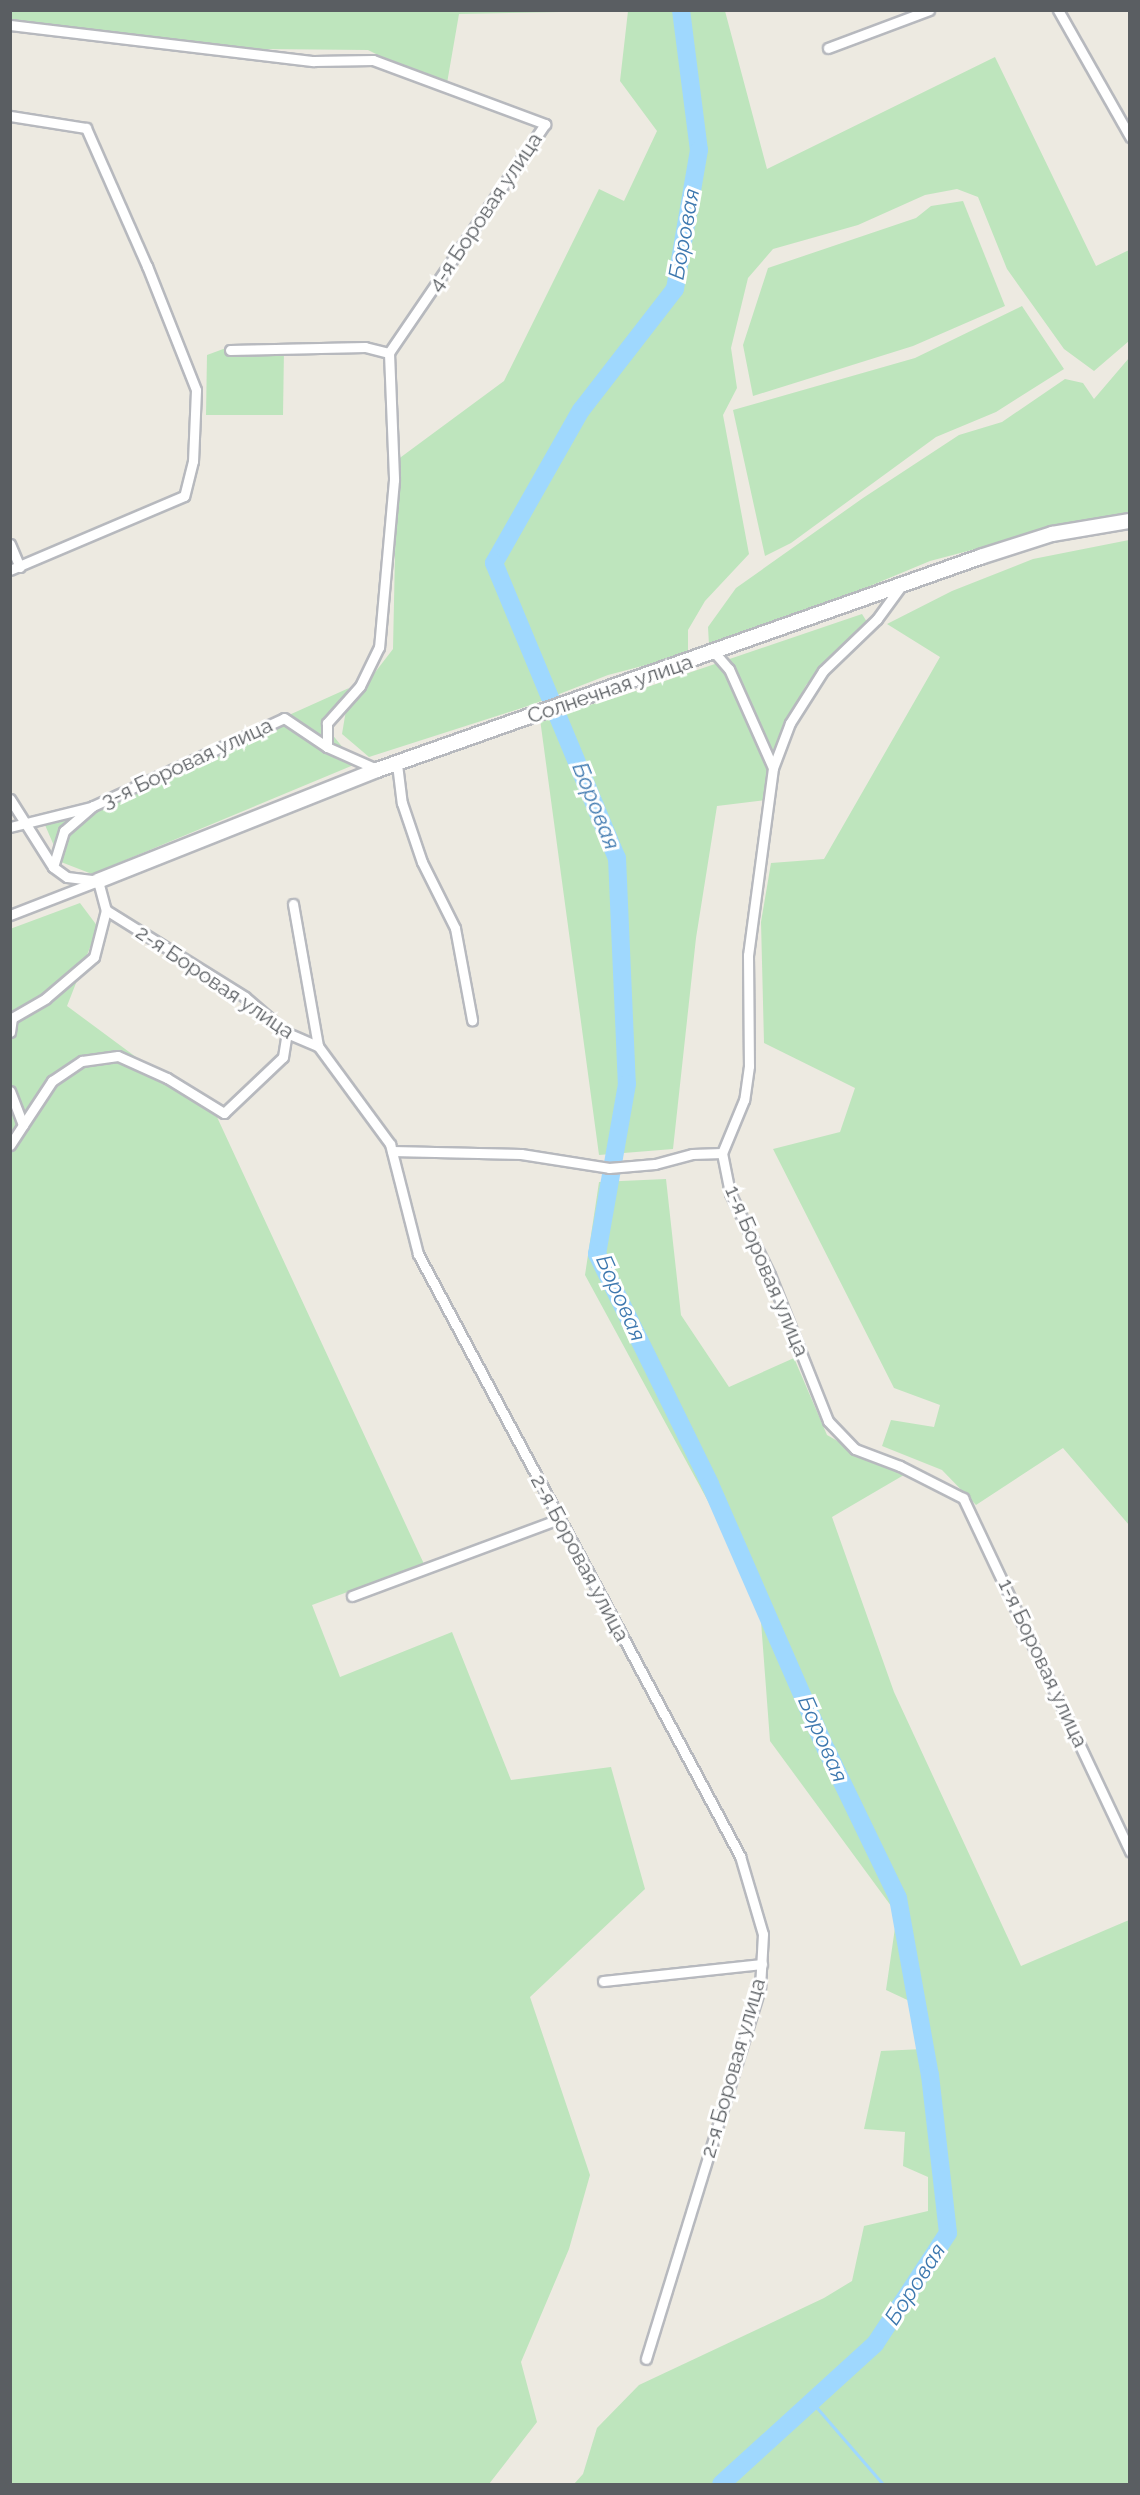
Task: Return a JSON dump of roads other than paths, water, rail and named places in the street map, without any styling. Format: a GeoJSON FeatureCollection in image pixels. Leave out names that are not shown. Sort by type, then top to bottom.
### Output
{"type":"FeatureCollection","features":[{"type":"Feature","properties":{"kind":"street"},"geometry":{"type":"LineString","coordinates":[[828,48],[929,10]]}},
{"type":"Feature","properties":{"kind":"street"},"geometry":{"type":"LineString","coordinates":[[1058,10],[1130,138]]}},
{"type":"Feature","properties":{"kind":"street","name":"4-я Боровая улица"},"geometry":{"type":"LineString","coordinates":[[10,25],[314,61],[373,60],[544,124],[389,353]]}},
{"type":"Feature","properties":{"kind":"street"},"geometry":{"type":"LineString","coordinates":[[10,116],[86,128],[147,266],[196,390],[193,461],[184,496],[10,570]]}},
{"type":"Feature","properties":{"kind":"street"},"geometry":{"type":"LineString","coordinates":[[230,350],[365,346],[389,353],[394,480],[379,647],[360,686],[327,723],[327,747]]}},
{"type":"Feature","properties":{"kind":"street","name":"Солнечная улица"},"geometry":{"type":"LineString","coordinates":[[98,881],[379,770],[903,584],[1052,534],[1130,521]]}},
{"type":"Feature","properties":{"kind":"street"},"geometry":{"type":"LineString","coordinates":[[10,543],[20,567]]}},
{"type":"Feature","properties":{"kind":"street"},"geometry":{"type":"LineString","coordinates":[[392,1150],[521,1154],[609,1168],[655,1164],[692,1154],[722,1153],[746,1089],[748,955],[773,768],[790,723],[823,671],[877,619],[903,584]]}},
{"type":"Feature","properties":{"kind":"street"},"geometry":{"type":"LineString","coordinates":[[714,652],[729,669],[773,768]]}},
{"type":"Feature","properties":{"kind":"street","name":"3-я Боровая улица"},"geometry":{"type":"LineString","coordinates":[[53,867],[64,831],[93,806],[284,718],[327,747],[379,770]]}},
{"type":"Feature","properties":{"kind":"street"},"geometry":{"type":"LineString","coordinates":[[396,764],[402,803],[422,862],[455,928],[472,1020]]}},
{"type":"Feature","properties":{"kind":"street"},"geometry":{"type":"LineString","coordinates":[[10,799],[22,823],[53,867],[67,877],[98,881]]}},
{"type":"Feature","properties":{"kind":"street"},"geometry":{"type":"LineString","coordinates":[[10,827],[93,806]]}},
{"type":"Feature","properties":{"kind":"street"},"geometry":{"type":"LineString","coordinates":[[10,1032],[12,1018],[46,998],[94,957],[106,910],[98,881]]}},
{"type":"Feature","properties":{"kind":"street"},"geometry":{"type":"LineString","coordinates":[[10,915],[98,881]]}},
{"type":"Feature","properties":{"kind":"street"},"geometry":{"type":"LineString","coordinates":[[293,904],[318,1046]]}},
{"type":"Feature","properties":{"kind":"street","name":"2-я Боровая улица"},"geometry":{"type":"LineString","coordinates":[[106,910],[245,997],[287,1033],[318,1046],[392,1150],[418,1254],[740,1856],[763,1934],[760,1988],[646,2359]]}},
{"type":"Feature","properties":{"kind":"street"},"geometry":{"type":"LineString","coordinates":[[10,1145],[52,1081],[82,1061],[118,1056],[167,1078],[224,1113],[283,1057],[287,1033]]}},
{"type":"Feature","properties":{"kind":"street"},"geometry":{"type":"LineString","coordinates":[[10,1091],[24,1125]]}},
{"type":"Feature","properties":{"kind":"street","name":"1-я Боровая улица"},"geometry":{"type":"LineString","coordinates":[[722,1153],[730,1193],[770,1275],[828,1421],[855,1449],[900,1466],[963,1498],[1130,1851]]}},
{"type":"Feature","properties":{"kind":"street"},"geometry":{"type":"LineString","coordinates":[[352,1596],[559,1519]]}},
{"type":"Feature","properties":{"kind":"street"},"geometry":{"type":"LineString","coordinates":[[603,1981],[762,1964]]}},
{"type":"Feature","properties":{"kind":"waterway","name":"Боровая"},"geometry":{"type":"LineString","coordinates":[[681,10],[699,150],[675,289],[581,410],[494,563],[617,858],[627,1084],[597,1254],[710,1484],[826,1749],[898,1898],[930,2075],[948,2233],[875,2344],[721,2484]]}},
{"type":"Feature","properties":{"kind":"waterway"},"geometry":{"type":"LineString","coordinates":[[811,2401],[883,2484]]}}]}
